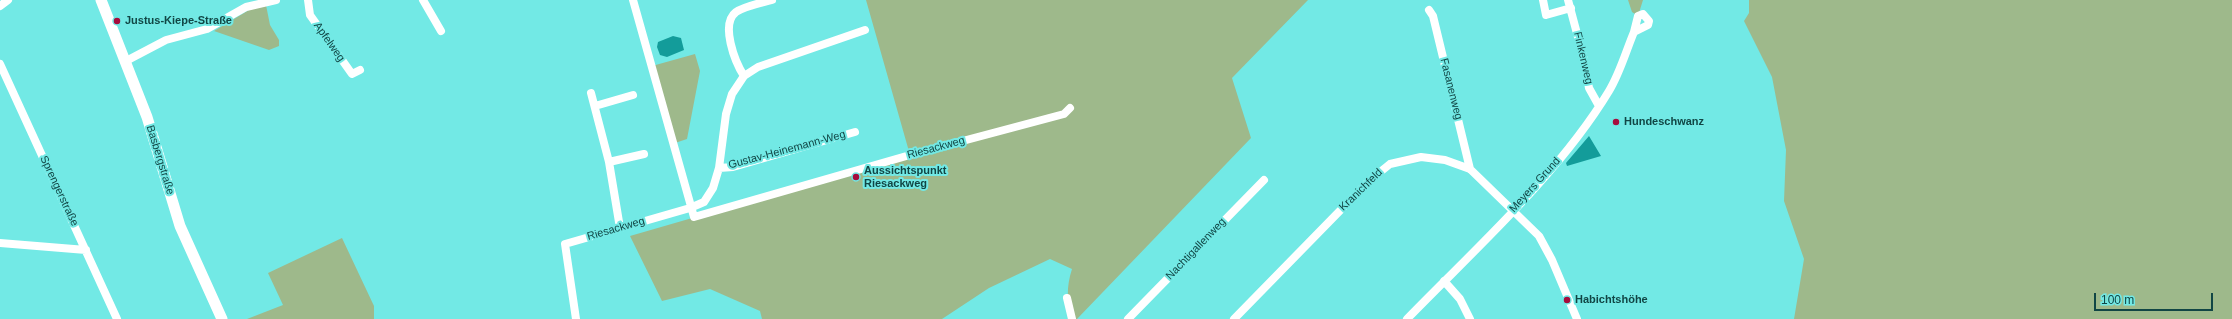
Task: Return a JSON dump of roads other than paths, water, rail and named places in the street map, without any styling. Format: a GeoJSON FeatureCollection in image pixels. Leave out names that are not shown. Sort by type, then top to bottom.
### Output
{"type":"FeatureCollection","features":[{"type":"Feature","properties":{"kind":"main road","name":"Basbergstraße"},"geometry":{"type":"LineString","coordinates":[[101,0],[147,117],[180,226],[222,319]]}},
{"type":"Feature","properties":{"kind":"street"},"geometry":{"type":"LineString","coordinates":[[0,6],[8,0]]}},
{"type":"Feature","properties":{"kind":"street"},"geometry":{"type":"LineString","coordinates":[[126,61],[166,40],[207,29],[246,7],[276,0]]}},
{"type":"Feature","properties":{"kind":"street","name":"Apfelweg"},"geometry":{"type":"LineString","coordinates":[[308,0],[310,15],[352,74],[360,70]]}},
{"type":"Feature","properties":{"kind":"street"},"geometry":{"type":"LineString","coordinates":[[423,0],[441,31]]}},
{"type":"Feature","properties":{"kind":"street"},"geometry":{"type":"LineString","coordinates":[[633,0],[690,208],[704,202],[713,188],[719,168],[726,114],[732,94],[744,76],[758,67],[865,30]]}},
{"type":"Feature","properties":{"kind":"street"},"geometry":{"type":"LineString","coordinates":[[744,76],[733,53],[729,26],[732,17],[737,12],[772,0]]}},
{"type":"Feature","properties":{"kind":"street","name":"Finkenweg"},"geometry":{"type":"LineString","coordinates":[[1542,0],[1546,15],[1569,4],[1589,88],[1599,106]]}},
{"type":"Feature","properties":{"kind":"street","name":"Fasanenweg"},"geometry":{"type":"LineString","coordinates":[[1429,10],[1433,16],[1470,169]]}},
{"type":"Feature","properties":{"kind":"street","name":"Meyers Grund"},"geometry":{"type":"LineString","coordinates":[[1408,319],[1513,210],[1576,140],[1610,89],[1634,32]]}},
{"type":"Feature","properties":{"kind":"street","name":"Sprengerstraße"},"geometry":{"type":"LineString","coordinates":[[0,64],[117,319]]}},
{"type":"Feature","properties":{"kind":"street"},"geometry":{"type":"LineString","coordinates":[[591,92],[609,162],[620,228]]}},
{"type":"Feature","properties":{"kind":"street"},"geometry":{"type":"LineString","coordinates":[[595,106],[633,95]]}},
{"type":"Feature","properties":{"kind":"street","name":"Riesackweg"},"geometry":{"type":"LineString","coordinates":[[576,319],[565,244],[690,208],[694,217],[708,214],[910,155],[1064,114],[1070,108]]}},
{"type":"Feature","properties":{"kind":"street","name":"Gustav-Heinemann-Weg"},"geometry":{"type":"LineString","coordinates":[[719,168],[733,167],[855,132]]}},
{"type":"Feature","properties":{"kind":"street"},"geometry":{"type":"LineString","coordinates":[[609,162],[644,154]]}},
{"type":"Feature","properties":{"kind":"street","name":"Kranichfeld"},"geometry":{"type":"LineString","coordinates":[[1234,319],[1369,181],[1390,164],[1421,157],[1446,160],[1470,169],[1513,210]]}},
{"type":"Feature","properties":{"kind":"street","name":"Nachtigallenweg"},"geometry":{"type":"LineString","coordinates":[[1128,319],[1264,180]]}},
{"type":"Feature","properties":{"kind":"street"},"geometry":{"type":"LineString","coordinates":[[1513,210],[1539,236],[1552,260],[1577,319]]}},
{"type":"Feature","properties":{"kind":"street"},"geometry":{"type":"LineString","coordinates":[[0,243],[86,250]]}},
{"type":"Feature","properties":{"kind":"street"},"geometry":{"type":"LineString","coordinates":[[1444,281],[1460,299],[1470,319]]}},
{"type":"Feature","properties":{"kind":"street"},"geometry":{"type":"LineString","coordinates":[[1066,298],[1072,319]]}},
{"type":"Feature","properties":{"kind":"water"},"geometry":{"type":"Polygon","coordinates":[[[673,36],[681,38],[684,50],[667,57],[660,55],[657,47],[658,42],[673,36]]]}},
{"type":"Feature","properties":{"kind":"water"},"geometry":{"type":"Polygon","coordinates":[[[1589,136],[1601,156],[1567,166],[1566,163],[1589,136]]]}},
{"type":"Feature","properties":{"kind":"place","name":"Justus-Kiepe-Straße"},"geometry":{"type":"Point","coordinates":[117,21]}},
{"type":"Feature","properties":{"kind":"place","name":"Hundeschwanz"},"geometry":{"type":"Point","coordinates":[1616,122]}},
{"type":"Feature","properties":{"kind":"place","name":"Aussichtspunkt Riesackweg"},"geometry":{"type":"Point","coordinates":[856,177]}},
{"type":"Feature","properties":{"kind":"place","name":"Habichtshöhe"},"geometry":{"type":"Point","coordinates":[1567,300]}}]}
